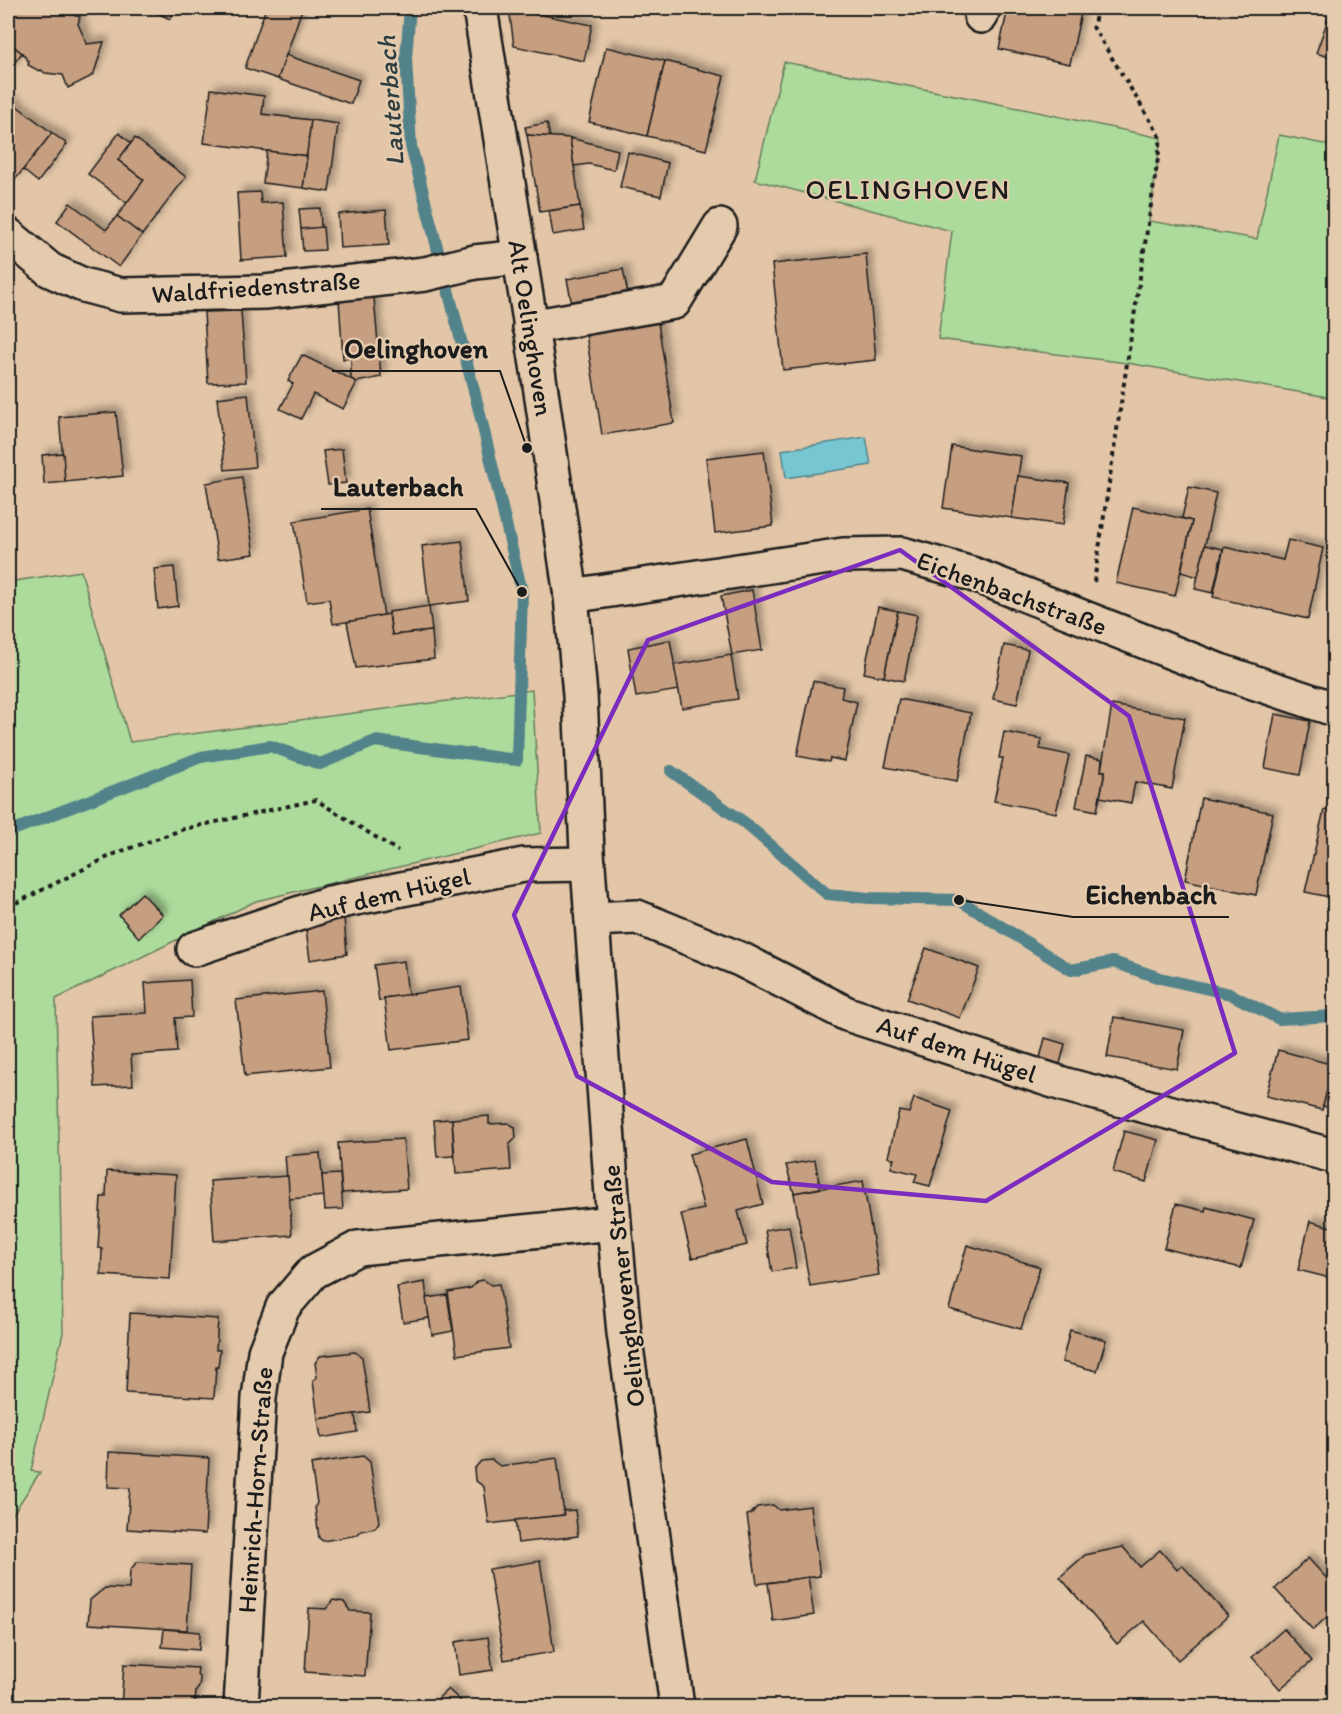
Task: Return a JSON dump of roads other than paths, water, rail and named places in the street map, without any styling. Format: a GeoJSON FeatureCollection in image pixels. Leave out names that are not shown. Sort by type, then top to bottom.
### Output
{"type":"FeatureCollection","features":[{"type":"Feature","properties":{"kind":"street","name":"Alt Oelinghoven"},"geometry":{"type":"LineString","coordinates":[[480,8],[571,596],[580,695],[588,864]]}},
{"type":"Feature","properties":{"kind":"street"},"geometry":{"type":"LineString","coordinates":[[530,327],[674,302],[720,226]]}},
{"type":"Feature","properties":{"kind":"street","name":"Waldfriedenstraße"},"geometry":{"type":"LineString","coordinates":[[8,235],[50,270],[83,285],[121,295],[265,292],[425,274],[475,262],[520,257]]}},
{"type":"Feature","properties":{"kind":"street","name":"Eichenbachstraße"},"geometry":{"type":"LineString","coordinates":[[571,596],[843,555],[902,554],[972,574],[1220,671],[1335,709]]}},
{"type":"Feature","properties":{"kind":"street","name":"Auf dem Hügel"},"geometry":{"type":"LineString","coordinates":[[194,949],[330,903],[524,865],[588,864]]}},
{"type":"Feature","properties":{"kind":"street","name":"Oelinghovener Straße"},"geometry":{"type":"LineString","coordinates":[[588,864],[624,1333],[677,1707]]}},
{"type":"Feature","properties":{"kind":"street","name":"Auf dem Hügel"},"geometry":{"type":"LineString","coordinates":[[592,919],[637,917],[742,960],[847,1014],[1066,1085],[1335,1156]]}},
{"type":"Feature","properties":{"kind":"street","name":"Heinrich-Horn-Straße"},"geometry":{"type":"LineString","coordinates":[[241,1707],[260,1398],[265,1352],[283,1307],[313,1272],[358,1248],[614,1223]]}},
{"type":"Feature","properties":{"kind":"water"},"geometry":{"type":"Polygon","coordinates":[[[866,437],[871,465],[786,478],[782,450],[866,437]]]}},
{"type":"Feature","properties":{"kind":"waterway","name":"Lauterbach"},"geometry":{"type":"LineString","coordinates":[[8,832],[201,757],[270,746],[320,764],[375,741],[517,760],[522,592],[479,410],[411,146],[406,58],[410,8]]}},
{"type":"Feature","properties":{"kind":"waterway"},"geometry":{"type":"LineString","coordinates":[[671,771],[745,823],[827,894],[869,898],[959,900],[1071,970],[1113,962],[1160,978],[1230,994],[1279,1019],[1334,1016]]}},
{"type":"Feature","properties":{"kind":"place","name":"Oelinghoven"},"geometry":{"type":"Point","coordinates":[527,448]}},
{"type":"Feature","properties":{"kind":"place","name":"Lauterbach"},"geometry":{"type":"Point","coordinates":[522,592]}},
{"type":"Feature","properties":{"kind":"place","name":"Eichenbach"},"geometry":{"type":"Point","coordinates":[959,900]}},
{"type":"Feature","properties":{"kind":"district","name":"OELINGHOVEN"},"geometry":{"type":"Point","coordinates":[908,189]}}]}
